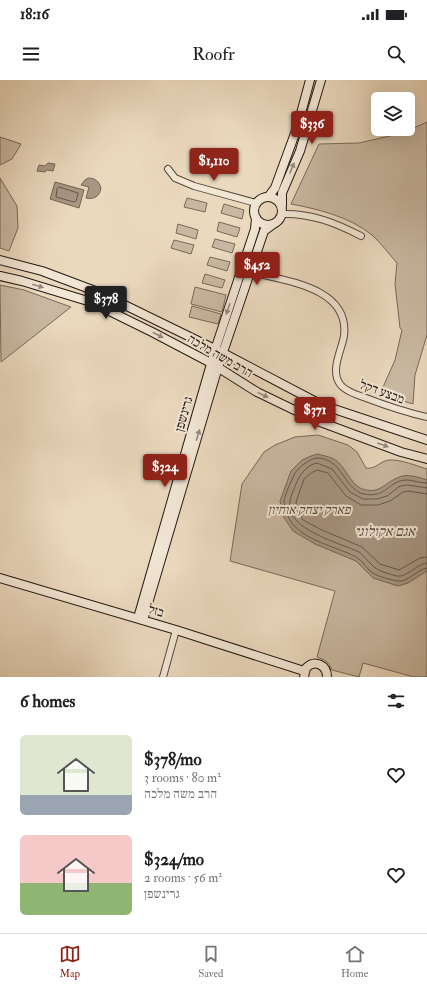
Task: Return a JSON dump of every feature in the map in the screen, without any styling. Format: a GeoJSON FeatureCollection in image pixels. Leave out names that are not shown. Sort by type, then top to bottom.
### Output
{"type":"FeatureCollection","features":[{"type":"Feature","properties":{"kind":"street"},"geometry":{"type":"LineString","coordinates":[[310,80],[297,128],[275,188],[269,196],[259,200],[254,208],[256,218],[260,223],[266,225],[272,225],[280,219],[282,214],[282,193],[300,150],[320,80]]}},
{"type":"Feature","properties":{"kind":"street"},"geometry":{"type":"LineString","coordinates":[[168,170],[175,178],[194,186],[256,203]]}},
{"type":"Feature","properties":{"kind":"street"},"geometry":{"type":"LineString","coordinates":[[269,196],[277,199],[282,205]]}},
{"type":"Feature","properties":{"kind":"street"},"geometry":{"type":"LineString","coordinates":[[282,214],[295,213],[326,220],[342,225],[361,236]]}},
{"type":"Feature","properties":{"kind":"street","name":"גרינשפן"},"geometry":{"type":"LineString","coordinates":[[141,619],[219,351],[220,335],[255,229],[256,218]]}},
{"type":"Feature","properties":{"kind":"street","name":"גרינשפן"},"geometry":{"type":"LineString","coordinates":[[219,351],[228,338],[264,231],[272,225]]}},
{"type":"Feature","properties":{"kind":"street","name":"הרב משה מלכה"},"geometry":{"type":"LineString","coordinates":[[0,260],[42,271],[98,292],[219,351],[322,405],[427,440]]}},
{"type":"Feature","properties":{"kind":"street","name":"מבצע דקל"},"geometry":{"type":"LineString","coordinates":[[251,272],[300,284],[318,291],[332,300],[339,308],[344,324],[343,341],[337,364],[337,377],[343,387],[351,392],[401,411],[427,417]]}},
{"type":"Feature","properties":{"kind":"street","name":"הרב משה מלכה"},"geometry":{"type":"LineString","coordinates":[[0,276],[22,281],[91,302],[215,365],[257,392],[315,420],[401,452],[427,459]]}},
{"type":"Feature","properties":{"kind":"street"},"geometry":{"type":"LineString","coordinates":[[201,343],[209,342],[220,335]]}},
{"type":"Feature","properties":{"kind":"street"},"geometry":{"type":"LineString","coordinates":[[228,338],[229,345],[237,361]]}},
{"type":"Feature","properties":{"kind":"street"},"geometry":{"type":"LineString","coordinates":[[198,356],[206,366],[211,378],[222,374],[231,375]]}},
{"type":"Feature","properties":{"kind":"street","name":"בזל"},"geometry":{"type":"LineString","coordinates":[[0,578],[176,630],[304,674]]}},
{"type":"Feature","properties":{"kind":"street"},"geometry":{"type":"LineString","coordinates":[[163,677],[176,630]]}},
{"type":"Feature","properties":{"kind":"street"},"geometry":{"type":"LineString","coordinates":[[304,674],[308,665],[316,663],[323,666],[327,675],[335,677]]}},
{"type":"Feature","properties":{"kind":"green space"},"geometry":{"type":"Polygon","coordinates":[[[427,122],[427,335],[415,375],[413,404],[380,394],[395,360],[402,330],[400,328],[395,284],[397,263],[372,235],[354,223],[323,211],[291,204],[319,144],[359,143],[390,136],[415,136],[415,128],[427,122]]]}},
{"type":"Feature","properties":{"kind":"green space"},"geometry":{"type":"Polygon","coordinates":[[[0,137],[21,144],[12,159],[0,165],[0,137]]]}},
{"type":"Feature","properties":{"kind":"green space"},"geometry":{"type":"Polygon","coordinates":[[[0,178],[17,206],[18,228],[9,251],[0,248],[0,178]]]}},
{"type":"Feature","properties":{"kind":"green space"},"geometry":{"type":"Polygon","coordinates":[[[187,198],[207,203],[205,212],[184,207],[187,198]]]}},
{"type":"Feature","properties":{"kind":"green space"},"geometry":{"type":"Polygon","coordinates":[[[224,204],[244,210],[242,219],[221,213],[224,204]]]}},
{"type":"Feature","properties":{"kind":"green space"},"geometry":{"type":"Polygon","coordinates":[[[219,222],[240,228],[237,237],[217,231],[219,222]]]}},
{"type":"Feature","properties":{"kind":"green space"},"geometry":{"type":"Polygon","coordinates":[[[178,224],[198,230],[196,239],[176,233],[178,224]]]}},
{"type":"Feature","properties":{"kind":"green space"},"geometry":{"type":"Polygon","coordinates":[[[215,239],[235,244],[232,253],[212,247],[215,239]]]}},
{"type":"Feature","properties":{"kind":"green space"},"geometry":{"type":"Polygon","coordinates":[[[174,240],[194,245],[191,254],[171,248],[174,240]]]}},
{"type":"Feature","properties":{"kind":"green space"},"geometry":{"type":"Polygon","coordinates":[[[210,257],[230,262],[227,271],[207,265],[210,257]]]}},
{"type":"Feature","properties":{"kind":"green space"},"geometry":{"type":"Polygon","coordinates":[[[205,274],[225,280],[222,288],[202,283],[205,274]]]}},
{"type":"Feature","properties":{"kind":"green space"},"geometry":{"type":"Polygon","coordinates":[[[0,285],[24,290],[71,307],[1,362],[0,285]]]}},
{"type":"Feature","properties":{"kind":"green space"},"geometry":{"type":"Polygon","coordinates":[[[195,287],[226,295],[222,312],[191,304],[195,287]]]}},
{"type":"Feature","properties":{"kind":"green space"},"geometry":{"type":"Polygon","coordinates":[[[192,306],[221,314],[218,324],[189,317],[192,306]]]}},
{"type":"Feature","properties":{"kind":"green space","name":"פארק יצחק אוחיון"},"geometry":{"type":"Polygon","coordinates":[[[318,435],[348,445],[357,452],[366,468],[372,468],[386,461],[393,460],[427,469],[427,677],[414,677],[363,663],[359,677],[332,670],[330,665],[317,657],[335,591],[230,561],[242,484],[264,452],[275,445],[295,437],[318,435]]]}},
{"type":"Feature","properties":{"kind":"water"},"geometry":{"type":"Polygon","coordinates":[[[48,163],[55,164],[53,171],[37,171],[39,165],[45,166],[48,163]]]}},
{"type":"Feature","properties":{"kind":"water"},"geometry":{"type":"Polygon","coordinates":[[[88,178],[96,180],[101,188],[98,195],[94,198],[86,198],[89,187],[81,185],[88,178]]]}},
{"type":"Feature","properties":{"kind":"water"},"geometry":{"type":"Polygon","coordinates":[[[55,182],[84,190],[79,208],[50,199],[55,182]]]}},
{"type":"Feature","properties":{"kind":"water","name":"אגם אקולוגי"},"geometry":{"type":"Polygon","coordinates":[[[318,454],[336,460],[354,483],[361,489],[371,491],[379,489],[393,480],[404,476],[412,476],[427,480],[427,571],[408,583],[398,586],[373,578],[356,561],[315,544],[293,531],[283,516],[280,501],[291,471],[302,460],[318,454]]]}}]}
